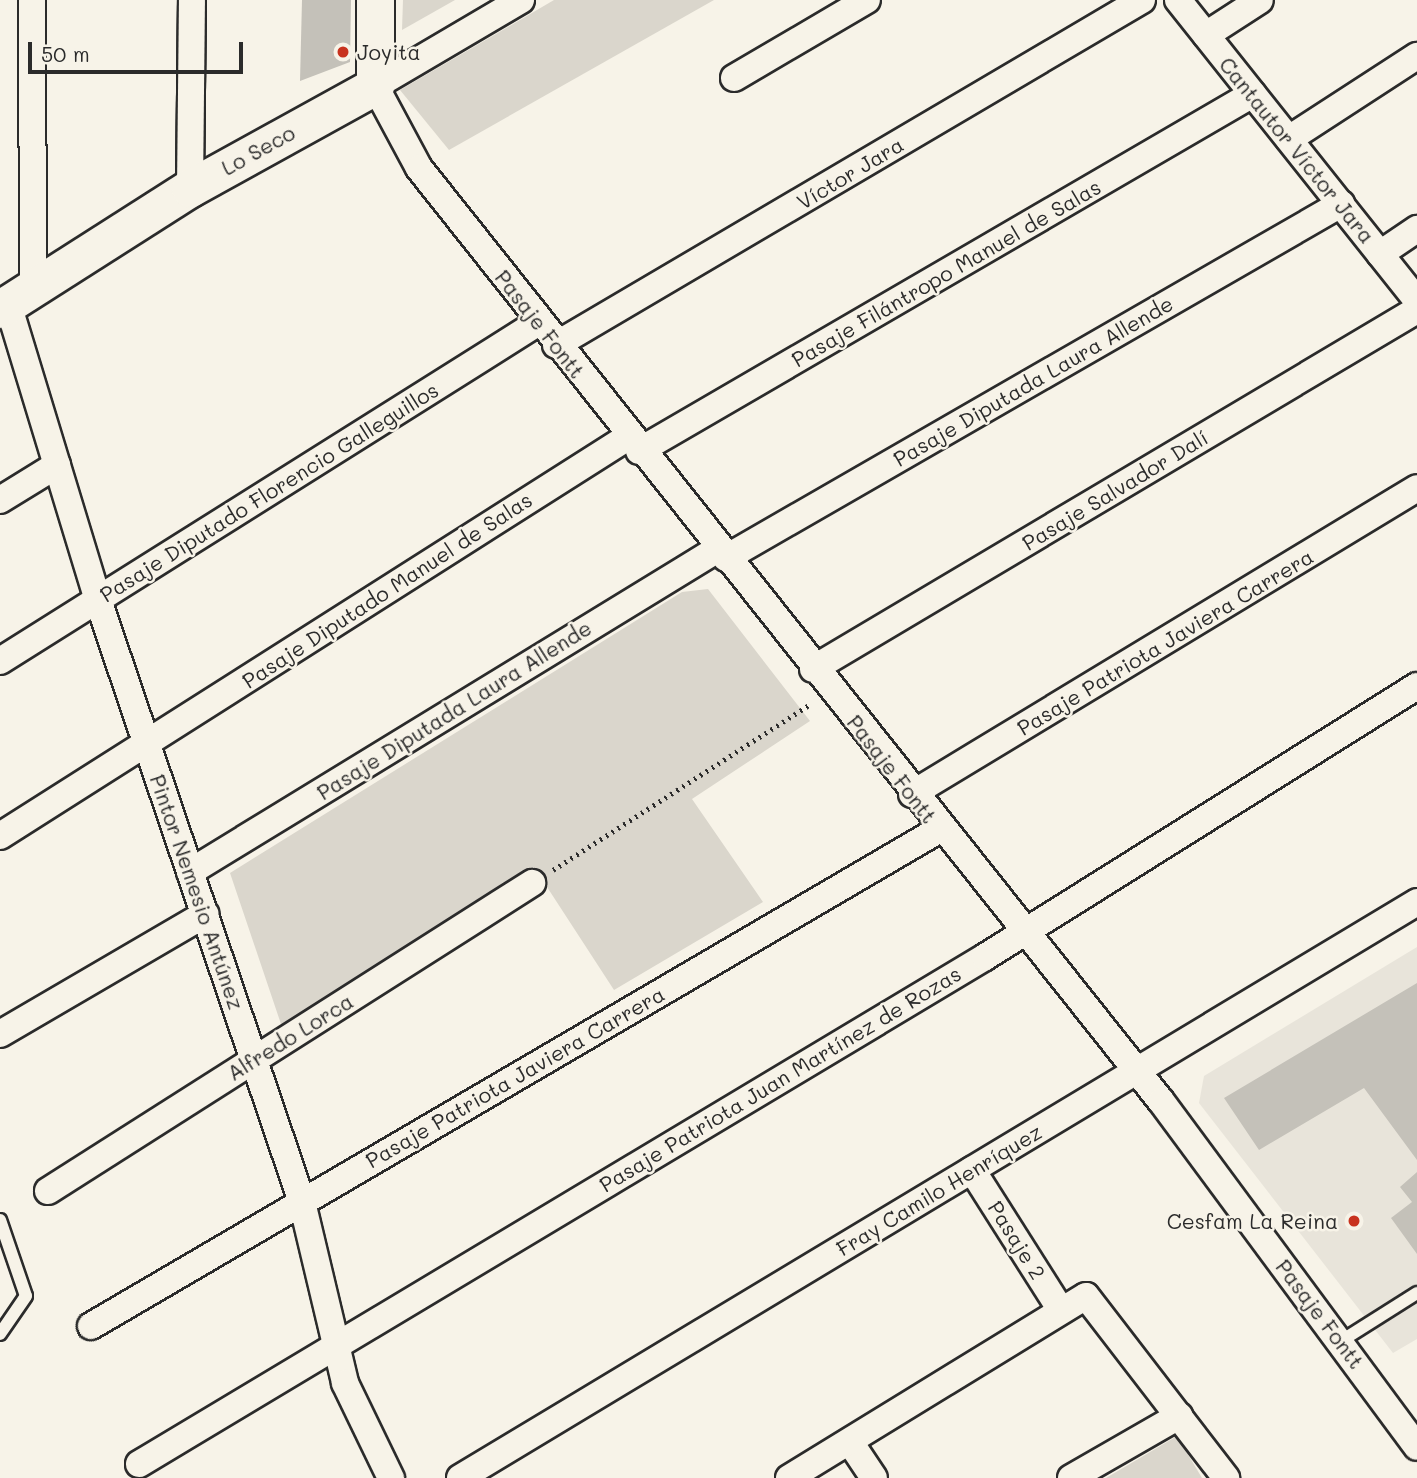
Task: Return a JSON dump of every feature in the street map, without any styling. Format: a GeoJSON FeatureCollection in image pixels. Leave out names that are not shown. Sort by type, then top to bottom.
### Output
{"type":"FeatureCollection","features":[{"type":"Feature","properties":{"kind":"main road"},"geometry":{"type":"LineString","coordinates":[[374,0],[375,86]]}},
{"type":"Feature","properties":{"kind":"main road","name":"Lo Seco"},"geometry":{"type":"LineString","coordinates":[[14,300],[190,188],[375,86]]}},
{"type":"Feature","properties":{"kind":"street","name":"Pintor Nemesio Antúnez"},"geometry":{"type":"LineString","coordinates":[[32,0],[14,300],[57,465],[98,600],[302,1202],[345,1382],[391,1478]]}},
{"type":"Feature","properties":{"kind":"street"},"geometry":{"type":"LineString","coordinates":[[190,188],[192,0]]}},
{"type":"Feature","properties":{"kind":"street","name":"Lo Seco"},"geometry":{"type":"LineString","coordinates":[[375,86],[521,0]]}},
{"type":"Feature","properties":{"kind":"street"},"geometry":{"type":"LineString","coordinates":[[734,78],[832,8],[867,0]]}},
{"type":"Feature","properties":{"kind":"street","name":"Víctor Jara"},"geometry":{"type":"LineString","coordinates":[[556,345],[1142,0]]}},
{"type":"Feature","properties":{"kind":"street","name":"Cantautor Víctor Jara"},"geometry":{"type":"LineString","coordinates":[[1178,0],[1417,300]]}},
{"type":"Feature","properties":{"kind":"street"},"geometry":{"type":"LineString","coordinates":[[1206,35],[1260,0]]}},
{"type":"Feature","properties":{"kind":"street"},"geometry":{"type":"LineString","coordinates":[[1289,139],[1417,56]]}},
{"type":"Feature","properties":{"kind":"street","name":"Pasaje Fontt"},"geometry":{"type":"LineString","coordinates":[[375,86],[419,168],[633,444],[1023,933],[1137,1071],[1416,1442]]}},
{"type":"Feature","properties":{"kind":"street","name":"Pasaje Filántropo Manuel de Salas"},"geometry":{"type":"LineString","coordinates":[[633,444],[1253,94]]}},
{"type":"Feature","properties":{"kind":"street","name":"Pasaje Diputada Laura Allende"},"geometry":{"type":"LineString","coordinates":[[190,872],[722,554],[1341,204]]}},
{"type":"Feature","properties":{"kind":"street"},"geometry":{"type":"LineString","coordinates":[[1380,254],[1417,229]]}},
{"type":"Feature","properties":{"kind":"street","name":"Pasaje Salvador Dalí"},"geometry":{"type":"LineString","coordinates":[[813,669],[1417,310]]}},
{"type":"Feature","properties":{"kind":"street","name":"Pasaje Diputado Florencio Galleguillos"},"geometry":{"type":"LineString","coordinates":[[0,661],[539,322]]}},
{"type":"Feature","properties":{"kind":"street","name":"Pasaje Diputado Manuel de Salas"},"geometry":{"type":"LineString","coordinates":[[0,836],[633,444]]}},
{"type":"Feature","properties":{"kind":"street"},"geometry":{"type":"LineString","coordinates":[[0,499],[57,465]]}},
{"type":"Feature","properties":{"kind":"street","name":"Pasaje Patriota Javiera Carrera"},"geometry":{"type":"LineString","coordinates":[[912,794],[1417,488]]}},
{"type":"Feature","properties":{"kind":"street","name":"Pasaje Patriota Juan Martínez de Rozas"},"geometry":{"type":"LineString","coordinates":[[139,1464],[1023,933],[1417,687]]}},
{"type":"Feature","properties":{"kind":"street","name":"Pasaje Patriota Javiera Carrera"},"geometry":{"type":"LineString","coordinates":[[91,1326],[940,829]]}},
{"type":"Feature","properties":{"kind":"street","name":"Alfredo Lorca"},"geometry":{"type":"LineString","coordinates":[[48,1191],[532,884]]}},
{"type":"Feature","properties":{"kind":"street","name":"Fray Camilo Henríquez"},"geometry":{"type":"LineString","coordinates":[[460,1478],[1417,903]]}},
{"type":"Feature","properties":{"kind":"street"},"geometry":{"type":"LineString","coordinates":[[0,1034],[205,914]]}},
{"type":"Feature","properties":{"kind":"street","name":"Pasaje 2"},"geometry":{"type":"LineString","coordinates":[[972,1170],[1061,1310]]}},
{"type":"Feature","properties":{"kind":"street"},"geometry":{"type":"LineString","coordinates":[[789,1478],[1086,1296],[1227,1478]]}},
{"type":"Feature","properties":{"kind":"street"},"geometry":{"type":"LineString","coordinates":[[1070,1478],[1179,1416]]}},
{"type":"Feature","properties":{"kind":"street"},"geometry":{"type":"LineString","coordinates":[[850,1442],[874,1478]]}},
{"type":"Feature","properties":{"kind":"lane"},"geometry":{"type":"LineString","coordinates":[[0,1220],[26,1296],[0,1334]]}},
{"type":"Feature","properties":{"kind":"lane"},"geometry":{"type":"LineString","coordinates":[[1341,1341],[1417,1293]]}},
{"type":"Feature","properties":{"kind":"path"},"geometry":{"type":"LineString","coordinates":[[532,884],[831,692]]}},
{"type":"Feature","properties":{"kind":"shaded area"},"geometry":{"type":"Polygon","coordinates":[[[403,0],[455,0],[402,30],[403,0]]]}},
{"type":"Feature","properties":{"kind":"shaded area"},"geometry":{"type":"Polygon","coordinates":[[[554,0],[714,0],[449,150],[400,90],[554,0]]]}},
{"type":"Feature","properties":{"kind":"shaded area"},"geometry":{"type":"Polygon","coordinates":[[[708,589],[810,721],[692,799],[763,902],[614,990],[534,867],[283,1030],[230,873],[682,592],[708,589]]]}},
{"type":"Feature","properties":{"kind":"shaded area","name":"Cesfam La Reina"},"geometry":{"type":"Polygon","coordinates":[[[1417,947],[1417,1339],[1393,1353],[1199,1103],[1204,1076],[1417,947]]]}},
{"type":"Feature","properties":{"kind":"shaded area"},"geometry":{"type":"Polygon","coordinates":[[[1177,1436],[1202,1478],[1106,1478],[1177,1436]]]}},
{"type":"Feature","properties":{"kind":"building"},"geometry":{"type":"Polygon","coordinates":[[[302,0],[351,0],[350,62],[300,81],[302,0]]]}},
{"type":"Feature","properties":{"kind":"building"},"geometry":{"type":"Polygon","coordinates":[[[1417,983],[1417,1160],[1364,1088],[1259,1150],[1224,1098],[1417,983]]]}},
{"type":"Feature","properties":{"kind":"building"},"geometry":{"type":"Polygon","coordinates":[[[1417,1172],[1417,1254],[1391,1218],[1412,1202],[1400,1187],[1417,1172]]]}},
{"type":"Feature","properties":{"kind":"place","name":"Joyita"},"geometry":{"type":"Point","coordinates":[343,52]}},
{"type":"Feature","properties":{"kind":"place","name":"Cesfam La Reina"},"geometry":{"type":"Point","coordinates":[1354,1221]}}]}
